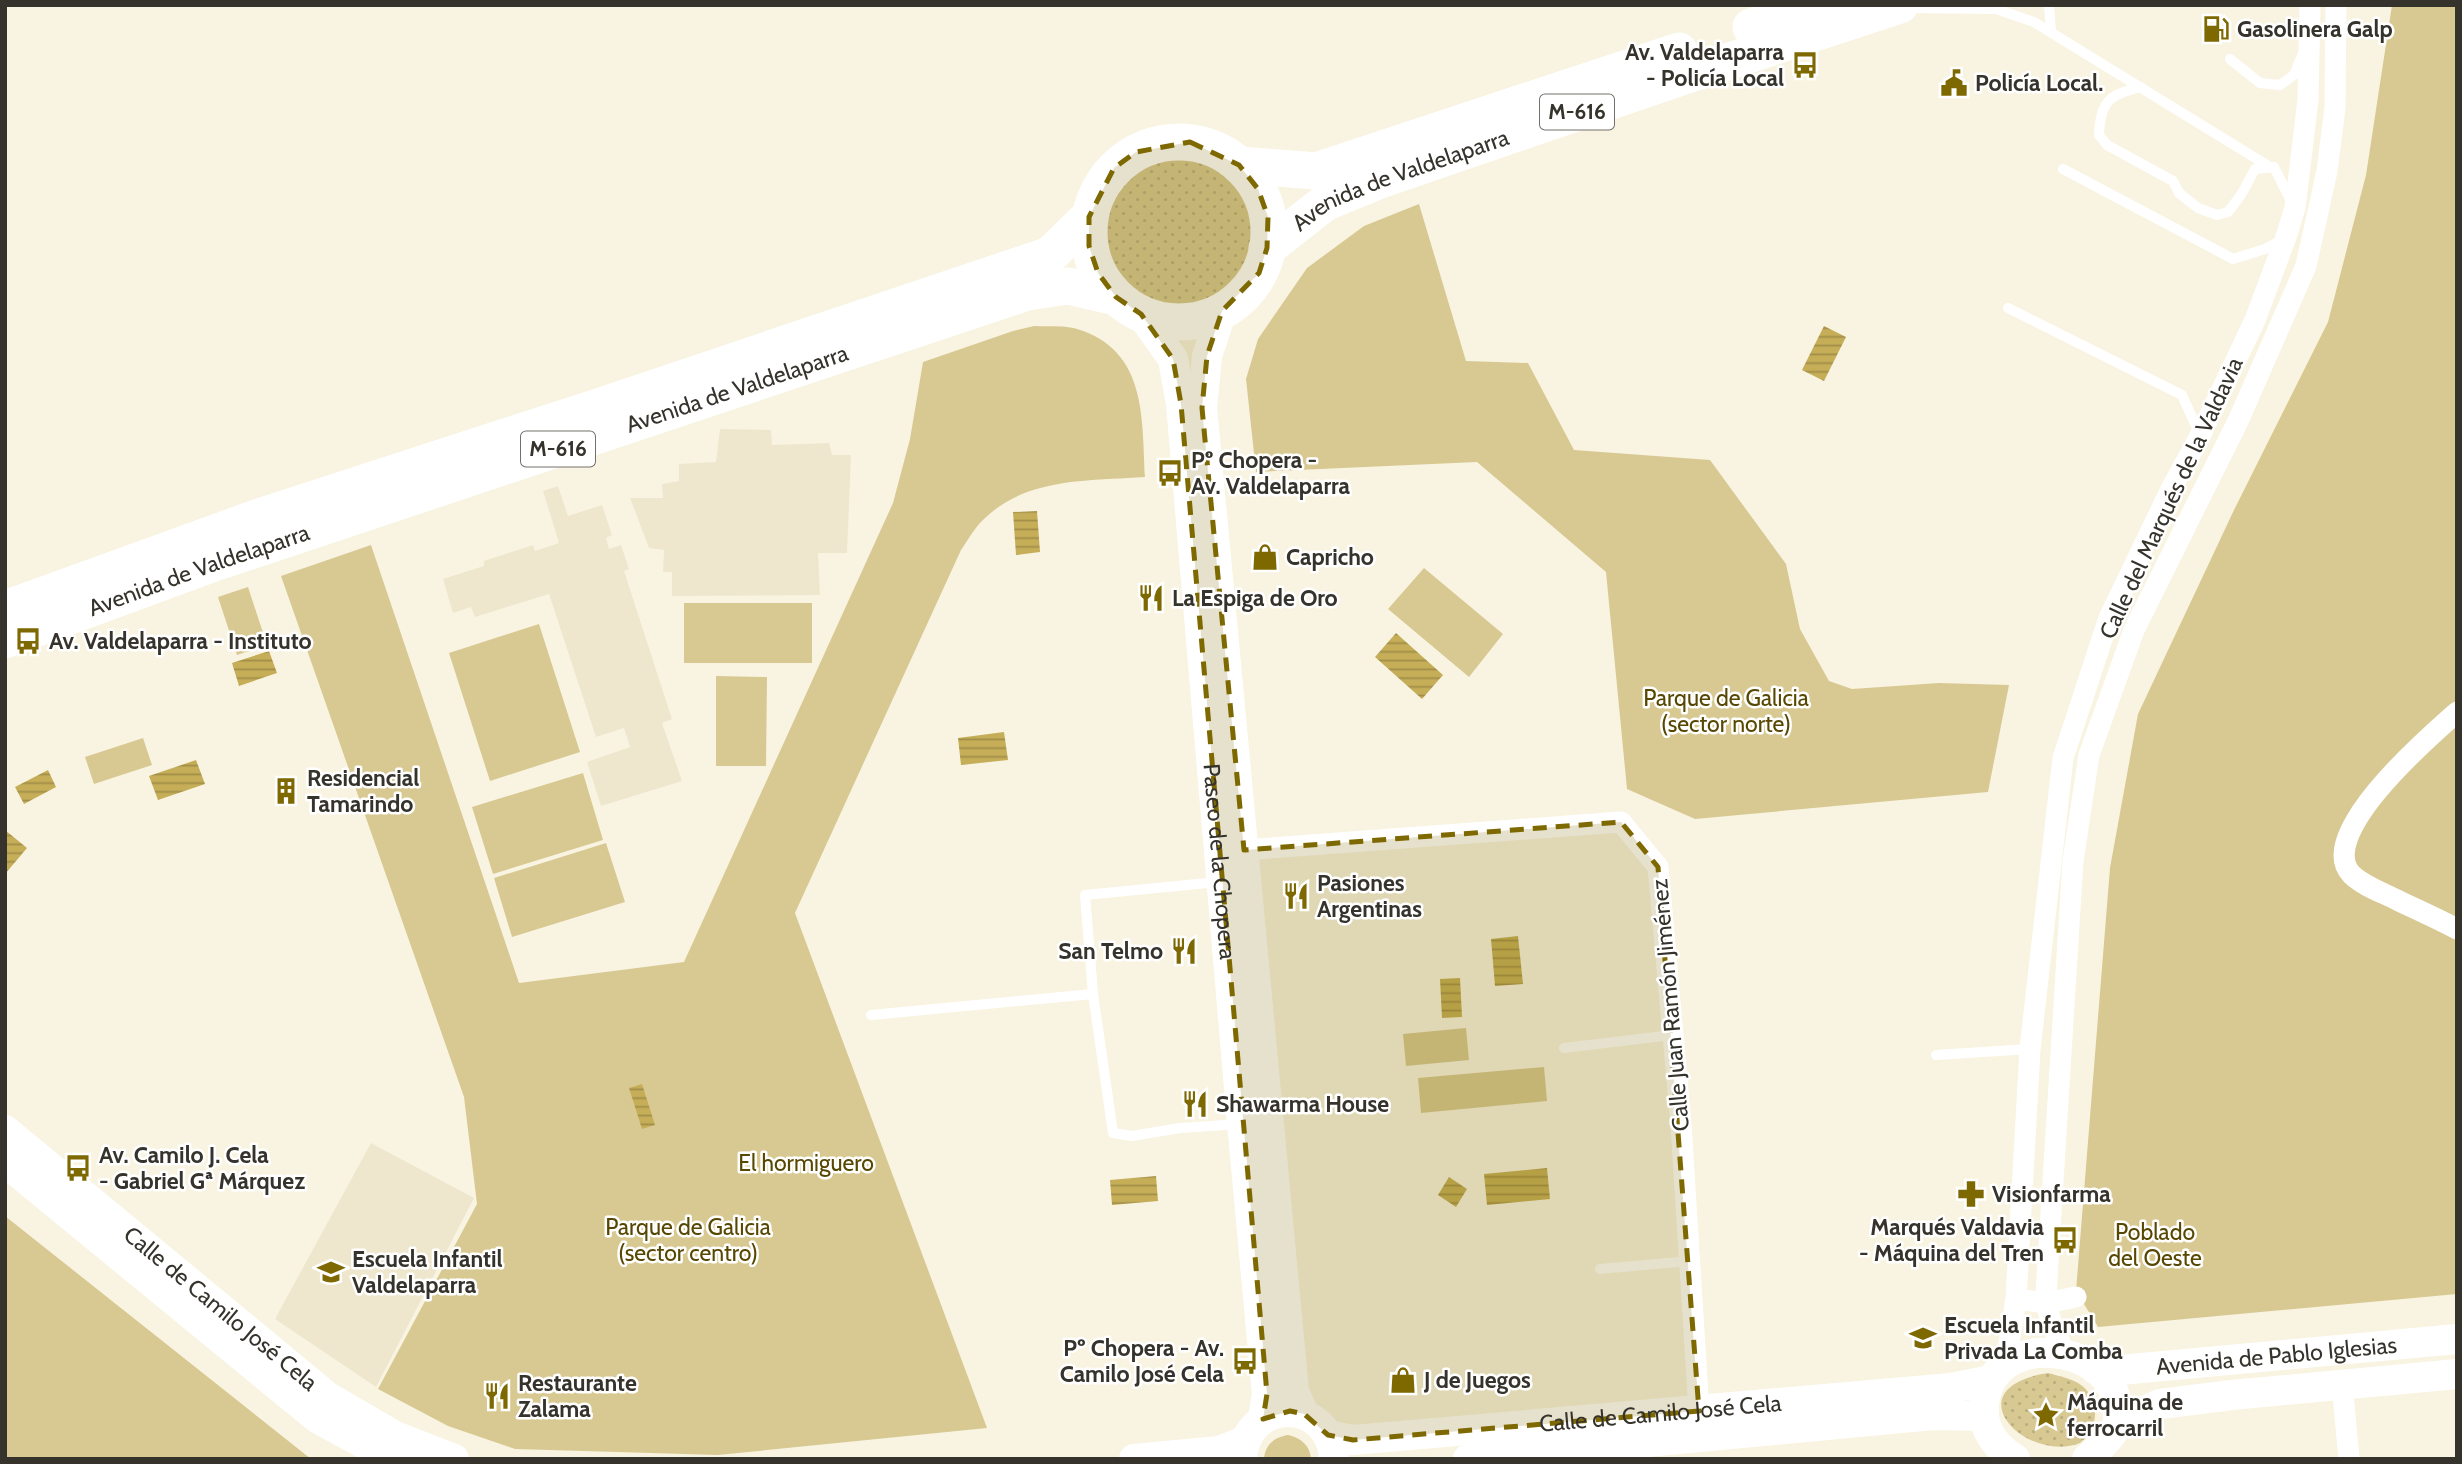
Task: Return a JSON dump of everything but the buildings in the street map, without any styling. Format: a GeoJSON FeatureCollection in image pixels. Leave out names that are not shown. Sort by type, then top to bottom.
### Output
{"type":"FeatureCollection","features":[{"type":"Feature","properties":{"kind":"highway","name":"Avenida de Valdelaparra"},"geometry":{"type":"LineString","coordinates":[[1239,165],[1316,171],[1816,5]]}},
{"type":"Feature","properties":{"kind":"highway","name":"Avenida de Valdelaparra"},"geometry":{"type":"LineString","coordinates":[[1267,248],[1326,202],[1380,180],[1895,7]]}},
{"type":"Feature","properties":{"kind":"highway","name":"M-616"},"geometry":{"type":"LineString","coordinates":[[1190,142],[1216,150],[1239,165],[1258,189],[1268,217],[1267,248],[1259,273],[1244,295],[1223,311],[1196,321],[1168,322],[1128,305],[1098,274],[1089,246],[1089,217],[1098,191],[1114,168],[1136,152],[1149,147],[1162,143],[1190,142]]}},
{"type":"Feature","properties":{"kind":"highway","name":"Avenida de Valdelaparra"},"geometry":{"type":"LineString","coordinates":[[5,609],[262,516],[1050,255],[1089,217]]}},
{"type":"Feature","properties":{"kind":"highway","name":"Avenida de Valdelaparra"},"geometry":{"type":"LineString","coordinates":[[5,640],[218,562],[1027,292],[1068,286],[1128,305]]}},
{"type":"Feature","properties":{"kind":"street","name":"Calle del Marqués de la Valdavia"},"geometry":{"type":"LineString","coordinates":[[1995,1374],[2009,1344],[2016,1299],[2030,1049],[2063,758],[2109,618],[2255,320],[2286,237],[2295,208],[2308,100],[2310,5]]}},
{"type":"Feature","properties":{"kind":"street","name":"Calle del Marqués de la Valdavia"},"geometry":{"type":"LineString","coordinates":[[2066,1354],[2055,1334],[2046,1303],[2073,862],[2089,755],[2134,630],[2239,419],[2306,266],[2330,146],[2334,108],[2336,5]]}},
{"type":"Feature","properties":{"kind":"street","name":"Paseo de la Chopera"},"geometry":{"type":"LineString","coordinates":[[1128,305],[1173,359],[1181,404],[1241,1124],[1267,1394],[1250,1440]]}},
{"type":"Feature","properties":{"kind":"street","name":"Paseo de la Chopera"},"geometry":{"type":"LineString","coordinates":[[1223,311],[1207,356],[1202,408],[1294,1391],[1304,1414]]}},
{"type":"Feature","properties":{"kind":"street"},"geometry":{"type":"LineString","coordinates":[[2457,712],[2421,743],[2376,791],[2347,836],[2343,851],[2348,869],[2359,886],[2457,929]]}},
{"type":"Feature","properties":{"kind":"street","name":"Calle Juan Ramón Jiménez"},"geometry":{"type":"LineString","coordinates":[[1244,850],[1621,822],[1658,867],[1681,1125],[1699,1411]]}},
{"type":"Feature","properties":{"kind":"street","name":"Calle de Camilo José Cela"},"geometry":{"type":"LineString","coordinates":[[5,1130],[328,1397],[395,1436],[454,1459]]}},
{"type":"Feature","properties":{"kind":"street","name":"Calle de Camilo José Cela"},"geometry":{"type":"LineString","coordinates":[[5,1162],[317,1418],[392,1459]]}},
{"type":"Feature","properties":{"kind":"street"},"geometry":{"type":"LineString","coordinates":[[2016,1299],[2046,1303],[2076,1297]]}},
{"type":"Feature","properties":{"kind":"street","name":"Avenida de Pablo Iglesias"},"geometry":{"type":"LineString","coordinates":[[2095,1369],[2126,1369],[2457,1339]]}},
{"type":"Feature","properties":{"kind":"street"},"geometry":{"type":"LineString","coordinates":[[2066,1354],[2105,1377],[2116,1399],[2118,1423],[2104,1444],[2087,1459]]}},
{"type":"Feature","properties":{"kind":"street","name":"Calle de Camilo José Cela"},"geometry":{"type":"LineString","coordinates":[[1331,1447],[1353,1440],[1951,1388],[1995,1374],[2026,1355],[2066,1354]]}},
{"type":"Feature","properties":{"kind":"street"},"geometry":{"type":"LineString","coordinates":[[1995,1374],[1986,1392],[1983,1416],[1991,1436],[2007,1456]]}},
{"type":"Feature","properties":{"kind":"street","name":"Avenida de Pablo Iglesias"},"geometry":{"type":"LineString","coordinates":[[2118,1423],[2160,1404],[2457,1374]]}},
{"type":"Feature","properties":{"kind":"street"},"geometry":{"type":"LineString","coordinates":[[2342,1384],[2349,1459]]}},
{"type":"Feature","properties":{"kind":"street"},"geometry":{"type":"LineString","coordinates":[[1134,1459],[1219,1451],[1250,1440],[1276,1413],[1290,1411],[1304,1414],[1318,1423],[1331,1447]]}},
{"type":"Feature","properties":{"kind":"street","name":"Calle de Camilo José Cela"},"geometry":{"type":"LineString","coordinates":[[1468,1459],[1648,1446],[1933,1415],[1983,1416]]}},
{"type":"Feature","properties":{"kind":"lane"},"geometry":{"type":"LineString","coordinates":[[2049,5],[2051,32]]}},
{"type":"Feature","properties":{"kind":"lane"},"geometry":{"type":"LineString","coordinates":[[1895,7],[1975,6],[1996,9],[2034,22],[2274,167],[2295,208]]}},
{"type":"Feature","properties":{"kind":"lane"},"geometry":{"type":"LineString","coordinates":[[2230,59],[2260,83],[2280,85],[2294,75],[2309,39]]}},
{"type":"Feature","properties":{"kind":"lane"},"geometry":{"type":"LineString","coordinates":[[2141,87],[2121,91],[2106,101],[2099,116],[2099,135],[2107,145],[2173,181],[2179,193],[2198,208],[2217,215],[2228,212],[2255,169],[2270,167]]}},
{"type":"Feature","properties":{"kind":"lane"},"geometry":{"type":"LineString","coordinates":[[2063,169],[2233,259],[2266,249],[2286,237]]}},
{"type":"Feature","properties":{"kind":"lane"},"geometry":{"type":"LineString","coordinates":[[2008,308],[2182,395],[2200,436]]}},
{"type":"Feature","properties":{"kind":"lane"},"geometry":{"type":"LineString","coordinates":[[1221,881],[1085,895],[1093,994],[1113,1133],[1132,1136],[1180,1128],[1241,1124]]}},
{"type":"Feature","properties":{"kind":"lane"},"geometry":{"type":"LineString","coordinates":[[872,1015],[1093,994]]}},
{"type":"Feature","properties":{"kind":"lane"},"geometry":{"type":"LineString","coordinates":[[1564,1048],[1672,1035]]}},
{"type":"Feature","properties":{"kind":"lane"},"geometry":{"type":"LineString","coordinates":[[1936,1055],[2030,1049]]}},
{"type":"Feature","properties":{"kind":"lane"},"geometry":{"type":"LineString","coordinates":[[1600,1269],[1690,1261]]}},
{"type":"Feature","properties":{"kind":"highlighted area"},"geometry":{"type":"Polygon","coordinates":[[[1190,142],[1239,165],[1258,189],[1268,217],[1267,248],[1259,273],[1222,311],[1207,356],[1202,408],[1244,850],[1621,822],[1658,867],[1699,1411],[1353,1440],[1328,1435],[1304,1414],[1290,1411],[1263,1419],[1267,1394],[1181,404],[1173,359],[1141,314],[1116,297],[1098,273],[1089,246],[1089,217],[1114,168],[1136,152],[1190,142]]]}},
{"type":"Feature","properties":{"kind":"shaded area"},"geometry":{"type":"Polygon","coordinates":[[[1824,326],[1846,337],[1824,381],[1802,370],[1824,326]]]}},
{"type":"Feature","properties":{"kind":"shaded area"},"geometry":{"type":"Polygon","coordinates":[[[720,429],[771,430],[772,445],[829,443],[832,455],[851,455],[847,553],[818,553],[820,595],[672,596],[672,572],[663,572],[664,550],[649,548],[630,498],[663,498],[662,484],[679,481],[679,464],[716,462],[720,429]]]}},
{"type":"Feature","properties":{"kind":"shaded area"},"geometry":{"type":"Polygon","coordinates":[[[558,486],[568,516],[602,505],[612,535],[606,538],[609,549],[621,545],[629,569],[624,571],[672,719],[662,723],[682,781],[601,806],[587,762],[630,747],[624,728],[596,737],[549,594],[475,617],[471,607],[453,613],[443,579],[484,566],[484,561],[533,545],[535,551],[559,543],[543,491],[558,486]]]}},
{"type":"Feature","properties":{"kind":"shaded area"},"geometry":{"type":"Polygon","coordinates":[[[1037,511],[1040,552],[1016,555],[1013,512],[1037,511]]]}},
{"type":"Feature","properties":{"kind":"shaded area"},"geometry":{"type":"Polygon","coordinates":[[[1396,633],[1443,675],[1422,699],[1375,657],[1396,633]]]}},
{"type":"Feature","properties":{"kind":"shaded area"},"geometry":{"type":"Polygon","coordinates":[[[269,651],[277,673],[239,686],[232,663],[269,651]]]}},
{"type":"Feature","properties":{"kind":"shaded area"},"geometry":{"type":"Polygon","coordinates":[[[1004,732],[1008,760],[961,765],[958,738],[1004,732]]]}},
{"type":"Feature","properties":{"kind":"shaded area"},"geometry":{"type":"Polygon","coordinates":[[[196,760],[205,784],[158,800],[149,776],[196,760]]]}},
{"type":"Feature","properties":{"kind":"shaded area"},"geometry":{"type":"Polygon","coordinates":[[[48,770],[56,787],[24,804],[15,787],[48,770]]]}},
{"type":"Feature","properties":{"kind":"shaded area"},"geometry":{"type":"Polygon","coordinates":[[[5,830],[27,848],[5,874],[5,830]]]}},
{"type":"Feature","properties":{"kind":"shaded area"},"geometry":{"type":"Polygon","coordinates":[[[1518,936],[1523,984],[1495,986],[1491,939],[1518,936]]]}},
{"type":"Feature","properties":{"kind":"shaded area"},"geometry":{"type":"Polygon","coordinates":[[[1460,978],[1462,1017],[1442,1018],[1440,979],[1460,978]]]}},
{"type":"Feature","properties":{"kind":"shaded area"},"geometry":{"type":"Polygon","coordinates":[[[642,1084],[655,1125],[642,1129],[629,1088],[642,1084]]]}},
{"type":"Feature","properties":{"kind":"shaded area"},"geometry":{"type":"Polygon","coordinates":[[[371,1143],[474,1198],[376,1387],[275,1319],[371,1143]]]}},
{"type":"Feature","properties":{"kind":"shaded area"},"geometry":{"type":"Polygon","coordinates":[[[1547,1168],[1550,1199],[1487,1205],[1484,1174],[1547,1168]]]}},
{"type":"Feature","properties":{"kind":"shaded area"},"geometry":{"type":"Polygon","coordinates":[[[1156,1176],[1158,1201],[1112,1205],[1110,1180],[1156,1176]]]}},
{"type":"Feature","properties":{"kind":"shaded area"},"geometry":{"type":"Polygon","coordinates":[[[1449,1177],[1467,1189],[1456,1207],[1438,1195],[1449,1177]]]}},
{"type":"Feature","properties":{"kind":"green space","name":"Poblado del Oeste"},"geometry":{"type":"Polygon","coordinates":[[[2392,5],[2457,5],[2457,1294],[2098,1327],[2076,1291],[2110,868],[2138,714],[2234,510],[2328,322],[2366,175],[2392,5]]]}},
{"type":"Feature","properties":{"kind":"green space"},"geometry":{"type":"Polygon","coordinates":[[[1180,157],[1208,163],[1232,179],[1248,203],[1254,231],[1248,259],[1232,283],[1208,299],[1180,305],[1152,299],[1128,283],[1112,259],[1106,231],[1112,203],[1128,179],[1152,163],[1180,157]]]}},
{"type":"Feature","properties":{"kind":"green space","name":"Parque de Galicia (sector norte)"},"geometry":{"type":"Polygon","coordinates":[[[1419,204],[1466,361],[1528,363],[1574,450],[1710,460],[1786,564],[1800,629],[1829,681],[1852,689],[1939,683],[2009,685],[1988,792],[1695,819],[1627,789],[1606,572],[1477,462],[1256,472],[1246,379],[1258,339],[1307,268],[1364,226],[1419,204]]]}},
{"type":"Feature","properties":{"kind":"green space","name":"Parque de Galicia (sector centro)"},"geometry":{"type":"Polygon","coordinates":[[[1034,326],[1077,329],[1100,339],[1117,353],[1136,389],[1141,410],[1145,477],[1081,481],[1039,488],[1001,505],[978,526],[961,550],[795,913],[987,1428],[718,1455],[515,1449],[448,1426],[378,1389],[477,1204],[464,1097],[281,576],[371,545],[519,983],[684,962],[893,503],[910,439],[923,362],[1034,326]]]}},
{"type":"Feature","properties":{"kind":"green space"},"geometry":{"type":"Polygon","coordinates":[[[1424,568],[1503,634],[1469,677],[1388,609],[1424,568]]]}},
{"type":"Feature","properties":{"kind":"green space"},"geometry":{"type":"Polygon","coordinates":[[[248,587],[267,645],[237,655],[218,597],[248,587]]]}},
{"type":"Feature","properties":{"kind":"green space"},"geometry":{"type":"Polygon","coordinates":[[[684,603],[812,603],[812,663],[684,663],[684,603]]]}},
{"type":"Feature","properties":{"kind":"green space"},"geometry":{"type":"Polygon","coordinates":[[[539,624],[580,752],[490,781],[449,653],[539,624]]]}},
{"type":"Feature","properties":{"kind":"green space"},"geometry":{"type":"Polygon","coordinates":[[[716,676],[767,677],[766,766],[716,766],[716,676]]]}},
{"type":"Feature","properties":{"kind":"green space"},"geometry":{"type":"Polygon","coordinates":[[[143,738],[152,765],[94,784],[85,757],[143,738]]]}},
{"type":"Feature","properties":{"kind":"green space"},"geometry":{"type":"Polygon","coordinates":[[[583,773],[603,840],[493,874],[472,807],[583,773]]]}},
{"type":"Feature","properties":{"kind":"green space"},"geometry":{"type":"Polygon","coordinates":[[[606,843],[625,902],[512,937],[494,878],[606,843]]]}},
{"type":"Feature","properties":{"kind":"green space"},"geometry":{"type":"Polygon","coordinates":[[[1466,1028],[1469,1060],[1406,1066],[1403,1034],[1466,1028]]]}},
{"type":"Feature","properties":{"kind":"green space"},"geometry":{"type":"Polygon","coordinates":[[[1544,1067],[1547,1101],[1421,1113],[1418,1078],[1544,1067]]]}},
{"type":"Feature","properties":{"kind":"green space"},"geometry":{"type":"Polygon","coordinates":[[[5,1216],[311,1459],[5,1459],[5,1216]]]}},
{"type":"Feature","properties":{"kind":"green space"},"geometry":{"type":"Polygon","coordinates":[[[2048,1373],[2078,1383],[2091,1396],[2094,1421],[2087,1437],[2080,1443],[2059,1447],[2038,1443],[2020,1434],[2007,1422],[2001,1407],[2005,1393],[2020,1381],[2048,1373]]]}},
{"type":"Feature","properties":{"kind":"green space"},"geometry":{"type":"Polygon","coordinates":[[[1288,1435],[1304,1443],[1311,1459],[1264,1459],[1266,1449],[1272,1442],[1288,1435]]]}},
{"type":"Feature","properties":{"kind":"place","name":"Gasolinera Galp"},"geometry":{"type":"Point","coordinates":[2216,29]}},
{"type":"Feature","properties":{"kind":"place","name":"Av. Valdelaparra - Policía Local"},"geometry":{"type":"Point","coordinates":[1805,65]}},
{"type":"Feature","properties":{"kind":"place","name":"Policía Local."},"geometry":{"type":"Point","coordinates":[1954,83]}},
{"type":"Feature","properties":{"kind":"place","name":"Pº Chopera - Av. Valdelaparra"},"geometry":{"type":"Point","coordinates":[1170,473]}},
{"type":"Feature","properties":{"kind":"place","name":"Capricho"},"geometry":{"type":"Point","coordinates":[1265,557]}},
{"type":"Feature","properties":{"kind":"place","name":"La Espiga de Oro"},"geometry":{"type":"Point","coordinates":[1151,598]}},
{"type":"Feature","properties":{"kind":"place","name":"Av. Valdelaparra - Instituto"},"geometry":{"type":"Point","coordinates":[28,641]}},
{"type":"Feature","properties":{"kind":"place","name":"Residencial Tamarindo"},"geometry":{"type":"Point","coordinates":[286,791]}},
{"type":"Feature","properties":{"kind":"place","name":"Pasiones Argentinas"},"geometry":{"type":"Point","coordinates":[1296,896]}},
{"type":"Feature","properties":{"kind":"place","name":"San Telmo"},"geometry":{"type":"Point","coordinates":[1184,951]}},
{"type":"Feature","properties":{"kind":"place","name":"Shawarma House"},"geometry":{"type":"Point","coordinates":[1195,1104]}},
{"type":"Feature","properties":{"kind":"place","name":"Av. Camilo J. Cela - Gabriel Gª Márquez"},"geometry":{"type":"Point","coordinates":[78,1168]}},
{"type":"Feature","properties":{"kind":"place","name":"Visionfarma"},"geometry":{"type":"Point","coordinates":[1971,1194]}},
{"type":"Feature","properties":{"kind":"place","name":"Marqués Valdavia - Máquina del Tren"},"geometry":{"type":"Point","coordinates":[2065,1240]}},
{"type":"Feature","properties":{"kind":"place","name":"Escuela Infantil Valdelaparra"},"geometry":{"type":"Point","coordinates":[331,1272]}},
{"type":"Feature","properties":{"kind":"place","name":"Escuela Infantil Privada La Comba"},"geometry":{"type":"Point","coordinates":[1923,1338]}},
{"type":"Feature","properties":{"kind":"place","name":"Pº Chopera - Av. Camilo José Cela"},"geometry":{"type":"Point","coordinates":[1245,1361]}},
{"type":"Feature","properties":{"kind":"place","name":"J de Juegos"},"geometry":{"type":"Point","coordinates":[1403,1380]}},
{"type":"Feature","properties":{"kind":"place","name":"Restaurante Zalama"},"geometry":{"type":"Point","coordinates":[497,1396]}},
{"type":"Feature","properties":{"kind":"place","name":"Máquina de ferrocarril"},"geometry":{"type":"Point","coordinates":[2046,1415]}},
{"type":"Feature","properties":{"kind":"park label","name":"El hormiguero"},"geometry":{"type":"Point","coordinates":[806,1163]}}]}
